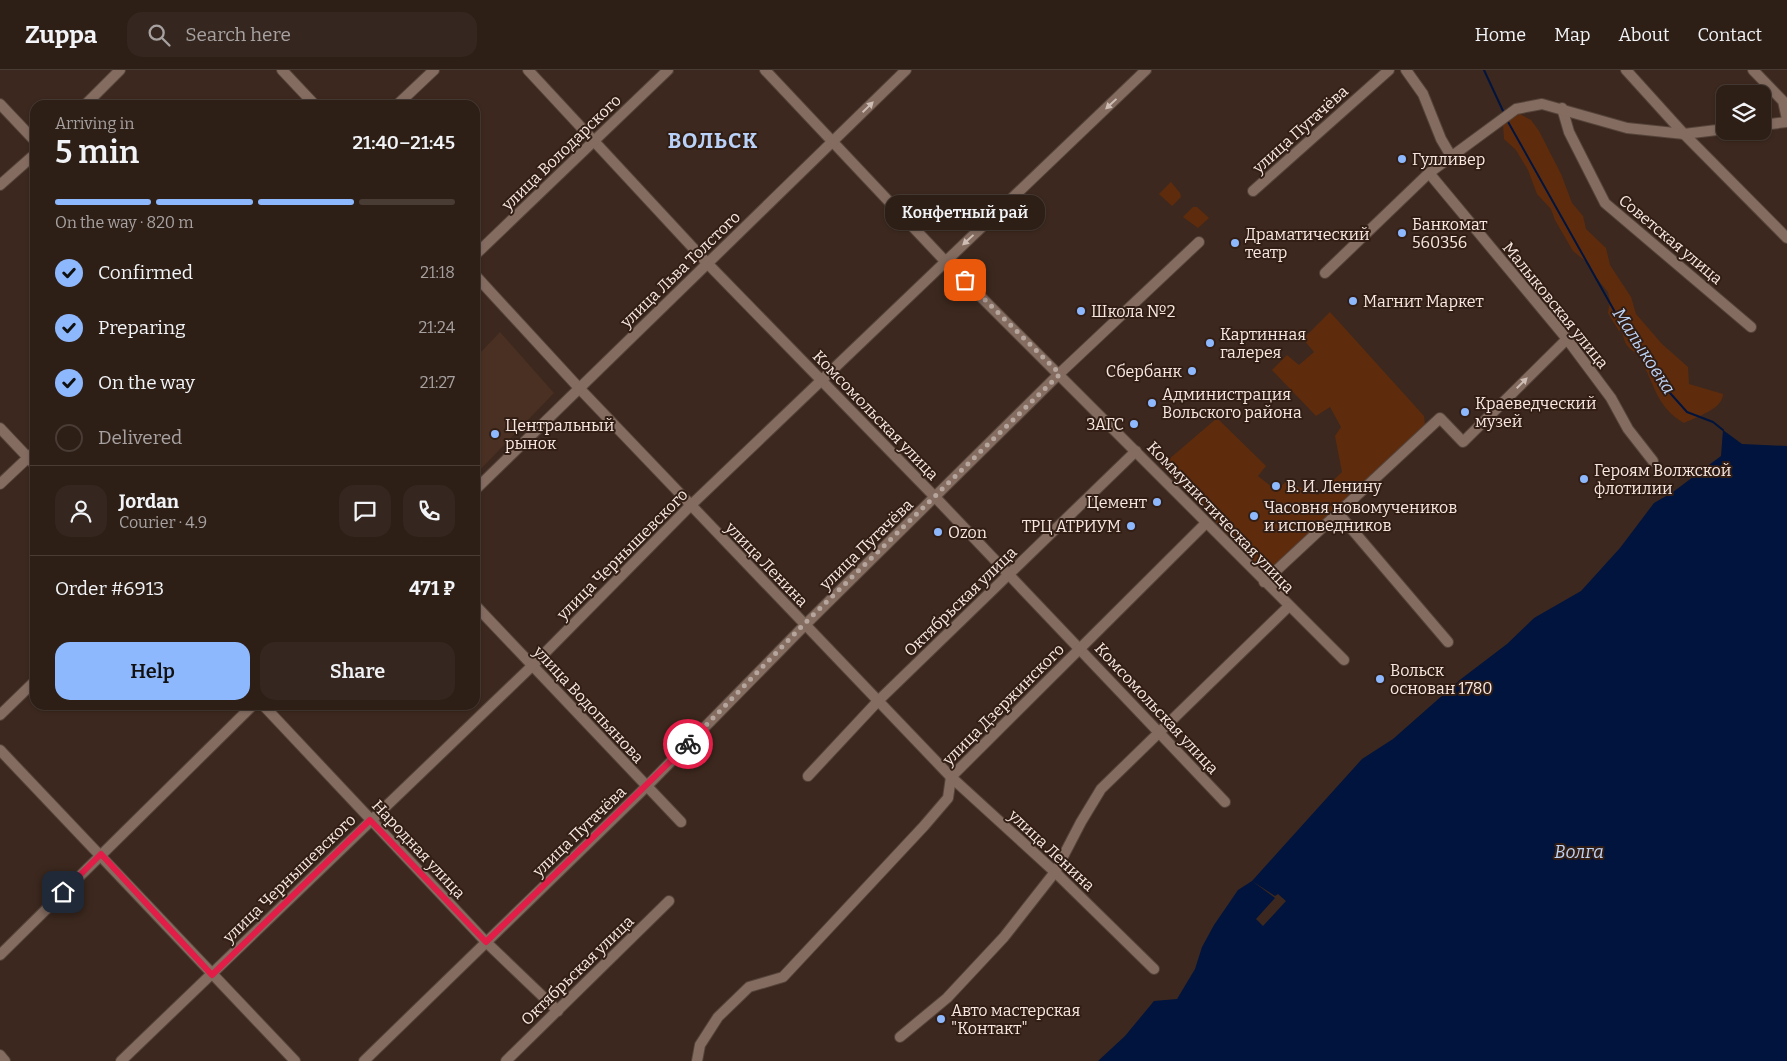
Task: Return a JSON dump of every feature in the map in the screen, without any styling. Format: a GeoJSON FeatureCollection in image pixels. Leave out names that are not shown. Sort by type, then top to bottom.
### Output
{"type":"FeatureCollection","features":[{"type":"Feature","properties":{"kind":"street"},"geometry":{"type":"LineString","coordinates":[[90,100],[120,70]]}},
{"type":"Feature","properties":{"kind":"street"},"geometry":{"type":"LineString","coordinates":[[282,70],[310,100]]}},
{"type":"Feature","properties":{"kind":"street"},"geometry":{"type":"LineString","coordinates":[[402,100],[434,70]]}},
{"type":"Feature","properties":{"kind":"street","name":"Комсомольская улица"},"geometry":{"type":"LineString","coordinates":[[528,70],[596,141],[708,264],[936,497],[1225,802]]}},
{"type":"Feature","properties":{"kind":"street","name":"улица Володарского"},"geometry":{"type":"LineString","coordinates":[[480,250],[668,70]]}},
{"type":"Feature","properties":{"kind":"street","name":"Коммунистическая улица"},"geometry":{"type":"LineString","coordinates":[[765,70],[945,261],[1060,374],[1205,524],[1344,660]]}},
{"type":"Feature","properties":{"kind":"street","name":"улица Льва Толстого"},"geometry":{"type":"LineString","coordinates":[[480,485],[906,70]]}},
{"type":"Feature","properties":{"kind":"street","name":"улица Чернышевского"},"geometry":{"type":"LineString","coordinates":[[121,1061],[532,666],[690,506],[1146,70]]}},
{"type":"Feature","properties":{"kind":"street","name":"улица Пугачёва"},"geometry":{"type":"LineString","coordinates":[[1253,191],[1389,70]]}},
{"type":"Feature","properties":{"kind":"street"},"geometry":{"type":"LineString","coordinates":[[1406,70],[1423,94],[1441,139],[1451,156]]}},
{"type":"Feature","properties":{"kind":"street"},"geometry":{"type":"LineString","coordinates":[[1626,70],[1684,134],[1787,238]]}},
{"type":"Feature","properties":{"kind":"street"},"geometry":{"type":"LineString","coordinates":[[1753,70],[1783,101],[1787,120],[1771,123]]}},
{"type":"Feature","properties":{"kind":"street"},"geometry":{"type":"LineString","coordinates":[[0,104],[30,136]]}},
{"type":"Feature","properties":{"kind":"street"},"geometry":{"type":"LineString","coordinates":[[1324,273],[1429,173],[1516,109],[1542,104],[1562,108],[1626,128],[1684,134],[1716,130]]}},
{"type":"Feature","properties":{"kind":"street","name":"Советская улица"},"geometry":{"type":"LineString","coordinates":[[1562,108],[1568,132],[1604,203],[1751,327]]}},
{"type":"Feature","properties":{"kind":"street"},"geometry":{"type":"LineString","coordinates":[[0,185],[30,158]]}},
{"type":"Feature","properties":{"kind":"street","name":"Малыковская улица"},"geometry":{"type":"LineString","coordinates":[[1429,173],[1567,339],[1611,398],[1628,429],[1653,460]]}},
{"type":"Feature","properties":{"kind":"street","name":"улица Пугачёва"},"geometry":{"type":"LineString","coordinates":[[364,1061],[646,787],[804,624],[1060,374],[1199,242]]}},
{"type":"Feature","properties":{"kind":"street","name":"улица Ленина"},"geometry":{"type":"LineString","coordinates":[[480,280],[690,506],[951,777],[1055,872],[1154,969]]}},
{"type":"Feature","properties":{"kind":"street"},"geometry":{"type":"LineString","coordinates":[[1264,582],[1440,418],[1463,442],[1567,339]]}},
{"type":"Feature","properties":{"kind":"street"},"geometry":{"type":"LineString","coordinates":[[0,428],[30,455]]}},
{"type":"Feature","properties":{"kind":"street","name":"Октябрьская улица"},"geometry":{"type":"LineString","coordinates":[[808,776],[878,701],[1136,451]]}},
{"type":"Feature","properties":{"kind":"street"},"geometry":{"type":"LineString","coordinates":[[0,484],[30,460]]}},
{"type":"Feature","properties":{"kind":"street"},"geometry":{"type":"LineString","coordinates":[[1338,513],[1448,642]]}},
{"type":"Feature","properties":{"kind":"street","name":"улица Дзержинского"},"geometry":{"type":"LineString","coordinates":[[697,1061],[700,1045],[718,1017],[749,987],[783,977],[948,798],[951,777],[1205,524]]}},
{"type":"Feature","properties":{"kind":"street"},"geometry":{"type":"LineString","coordinates":[[900,1037],[947,998],[1004,937],[1055,872],[1101,789],[1158,731],[1288,607]]}},
{"type":"Feature","properties":{"kind":"street","name":"улица Водопьянова"},"geometry":{"type":"LineString","coordinates":[[480,610],[681,822]]}},
{"type":"Feature","properties":{"kind":"street"},"geometry":{"type":"LineString","coordinates":[[0,715],[30,686]]}},
{"type":"Feature","properties":{"kind":"street"},"geometry":{"type":"LineString","coordinates":[[0,955],[248,710]]}},
{"type":"Feature","properties":{"kind":"street","name":"Народная улица"},"geometry":{"type":"LineString","coordinates":[[268,710],[486,942],[558,1011]]}},
{"type":"Feature","properties":{"kind":"street"},"geometry":{"type":"LineString","coordinates":[[0,750],[101,854],[212,975],[295,1061]]}},
{"type":"Feature","properties":{"kind":"street","name":"Октябрьская улица"},"geometry":{"type":"LineString","coordinates":[[506,1061],[669,901]]}},
{"type":"Feature","properties":{"kind":"street"},"geometry":{"type":"LineString","coordinates":[[0,1055],[5,1061]]}},
{"type":"Feature","properties":{"kind":"shaded area"},"geometry":{"type":"Polygon","coordinates":[[[1518,113],[1531,120],[1539,131],[1561,174],[1572,203],[1583,216],[1586,229],[1606,248],[1610,265],[1631,297],[1636,314],[1662,344],[1688,367],[1689,384],[1723,394],[1719,404],[1714,408],[1684,423],[1675,417],[1662,403],[1641,360],[1627,346],[1622,329],[1619,331],[1608,313],[1610,301],[1608,292],[1594,275],[1589,264],[1573,251],[1555,220],[1551,209],[1537,194],[1528,170],[1516,150],[1504,139],[1503,122],[1518,113]]]}},
{"type":"Feature","properties":{"kind":"shaded area"},"geometry":{"type":"Polygon","coordinates":[[[1171,182],[1181,197],[1172,206],[1159,194],[1171,182]]]}},
{"type":"Feature","properties":{"kind":"shaded area"},"geometry":{"type":"Polygon","coordinates":[[[1193,207],[1197,207],[1209,218],[1198,228],[1183,217],[1193,207]]]}},
{"type":"Feature","properties":{"kind":"shaded area"},"geometry":{"type":"Polygon","coordinates":[[[1330,312],[1424,416],[1425,425],[1267,575],[1161,466],[1217,418],[1266,466],[1258,476],[1276,490],[1286,482],[1318,495],[1342,472],[1335,436],[1341,427],[1330,407],[1316,416],[1272,370],[1287,355],[1299,365],[1314,352],[1303,339],[1330,312]]]}},
{"type":"Feature","properties":{"kind":"shaded area","name":"Центральный рынок"},"geometry":{"type":"Polygon","coordinates":[[[500,332],[554,393],[480,470],[480,351],[500,332]]]}},
{"type":"Feature","properties":{"kind":"water","name":"Волга"},"geometry":{"type":"Polygon","coordinates":[[[1723,430],[1742,444],[1787,446],[1787,1061],[1098,1061],[1125,1036],[1154,1001],[1177,999],[1195,969],[1202,947],[1214,925],[1238,890],[1252,881],[1362,759],[1393,739],[1461,679],[1507,644],[1534,618],[1581,591],[1620,548],[1654,503],[1673,492],[1721,456],[1723,430]]]}},
{"type":"Feature","properties":{"kind":"pier"},"geometry":{"type":"Polygon","coordinates":[[[1252,881],[1275,896],[1278,894],[1286,901],[1263,926],[1256,919],[1275,898],[1252,881]]]}},
{"type":"Feature","properties":{"kind":"waterway","name":"Малыковка"},"geometry":{"type":"LineString","coordinates":[[1484,70],[1504,113]]}},
{"type":"Feature","properties":{"kind":"waterway","name":"Малыковка"},"geometry":{"type":"LineString","coordinates":[[1507,120],[1620,321],[1662,384],[1687,412],[1713,422],[1723,430]]}},
{"type":"Feature","properties":{"kind":"way so far"},"geometry":{"type":"LineString","coordinates":[[688,744],[804,624],[1060,374],[965,280]]}},
{"type":"Feature","properties":{"kind":"place","name":"Гулливер"},"geometry":{"type":"Point","coordinates":[1402,159]}},
{"type":"Feature","properties":{"kind":"place","name":"Банкомат 560356"},"geometry":{"type":"Point","coordinates":[1402,233]}},
{"type":"Feature","properties":{"kind":"place","name":"Драматический театр"},"geometry":{"type":"Point","coordinates":[1235,243]}},
{"type":"Feature","properties":{"kind":"place","name":"Конфетный рай"},"geometry":{"type":"Point","coordinates":[965,280]}},
{"type":"Feature","properties":{"kind":"place","name":"Магнит Маркет"},"geometry":{"type":"Point","coordinates":[1353,301]}},
{"type":"Feature","properties":{"kind":"place","name":"Школа №2"},"geometry":{"type":"Point","coordinates":[1081,311]}},
{"type":"Feature","properties":{"kind":"place","name":"Картинная галерея"},"geometry":{"type":"Point","coordinates":[1210,343]}},
{"type":"Feature","properties":{"kind":"place","name":"Сбербанк"},"geometry":{"type":"Point","coordinates":[1192,371]}},
{"type":"Feature","properties":{"kind":"place","name":"Администрация Вольского района"},"geometry":{"type":"Point","coordinates":[1152,403]}},
{"type":"Feature","properties":{"kind":"place","name":"Краеведческий музей"},"geometry":{"type":"Point","coordinates":[1465,412]}},
{"type":"Feature","properties":{"kind":"place","name":"ЗАГС"},"geometry":{"type":"Point","coordinates":[1134,424]}},
{"type":"Feature","properties":{"kind":"place","name":"Центральный рынок"},"geometry":{"type":"Point","coordinates":[495,434]}},
{"type":"Feature","properties":{"kind":"place","name":"Героям Волжской флотилии"},"geometry":{"type":"Point","coordinates":[1584,479]}},
{"type":"Feature","properties":{"kind":"place","name":"В. И. Ленину"},"geometry":{"type":"Point","coordinates":[1276,486]}},
{"type":"Feature","properties":{"kind":"place","name":"Цемент"},"geometry":{"type":"Point","coordinates":[1157,502]}},
{"type":"Feature","properties":{"kind":"place","name":"Часовня новомучеников и исповедников"},"geometry":{"type":"Point","coordinates":[1254,516]}},
{"type":"Feature","properties":{"kind":"place","name":"ТРЦ АТРИУМ"},"geometry":{"type":"Point","coordinates":[1131,526]}},
{"type":"Feature","properties":{"kind":"place","name":"Ozon"},"geometry":{"type":"Point","coordinates":[938,532]}},
{"type":"Feature","properties":{"kind":"place","name":"Вольск основан 1780"},"geometry":{"type":"Point","coordinates":[1380,679]}},
{"type":"Feature","properties":{"kind":"place","name":"Авто мастерская \"Контакт\""},"geometry":{"type":"Point","coordinates":[941,1019]}},
{"type":"Feature","properties":{"kind":"district","name":"ВОЛЬСК"},"geometry":{"type":"Point","coordinates":[713,141]}},
{"type":"Feature","properties":{"kind":"route"},"geometry":{"type":"LineString","coordinates":[[63,892],[101,854],[212,975],[370,820],[486,942],[688,744]]}}]}
